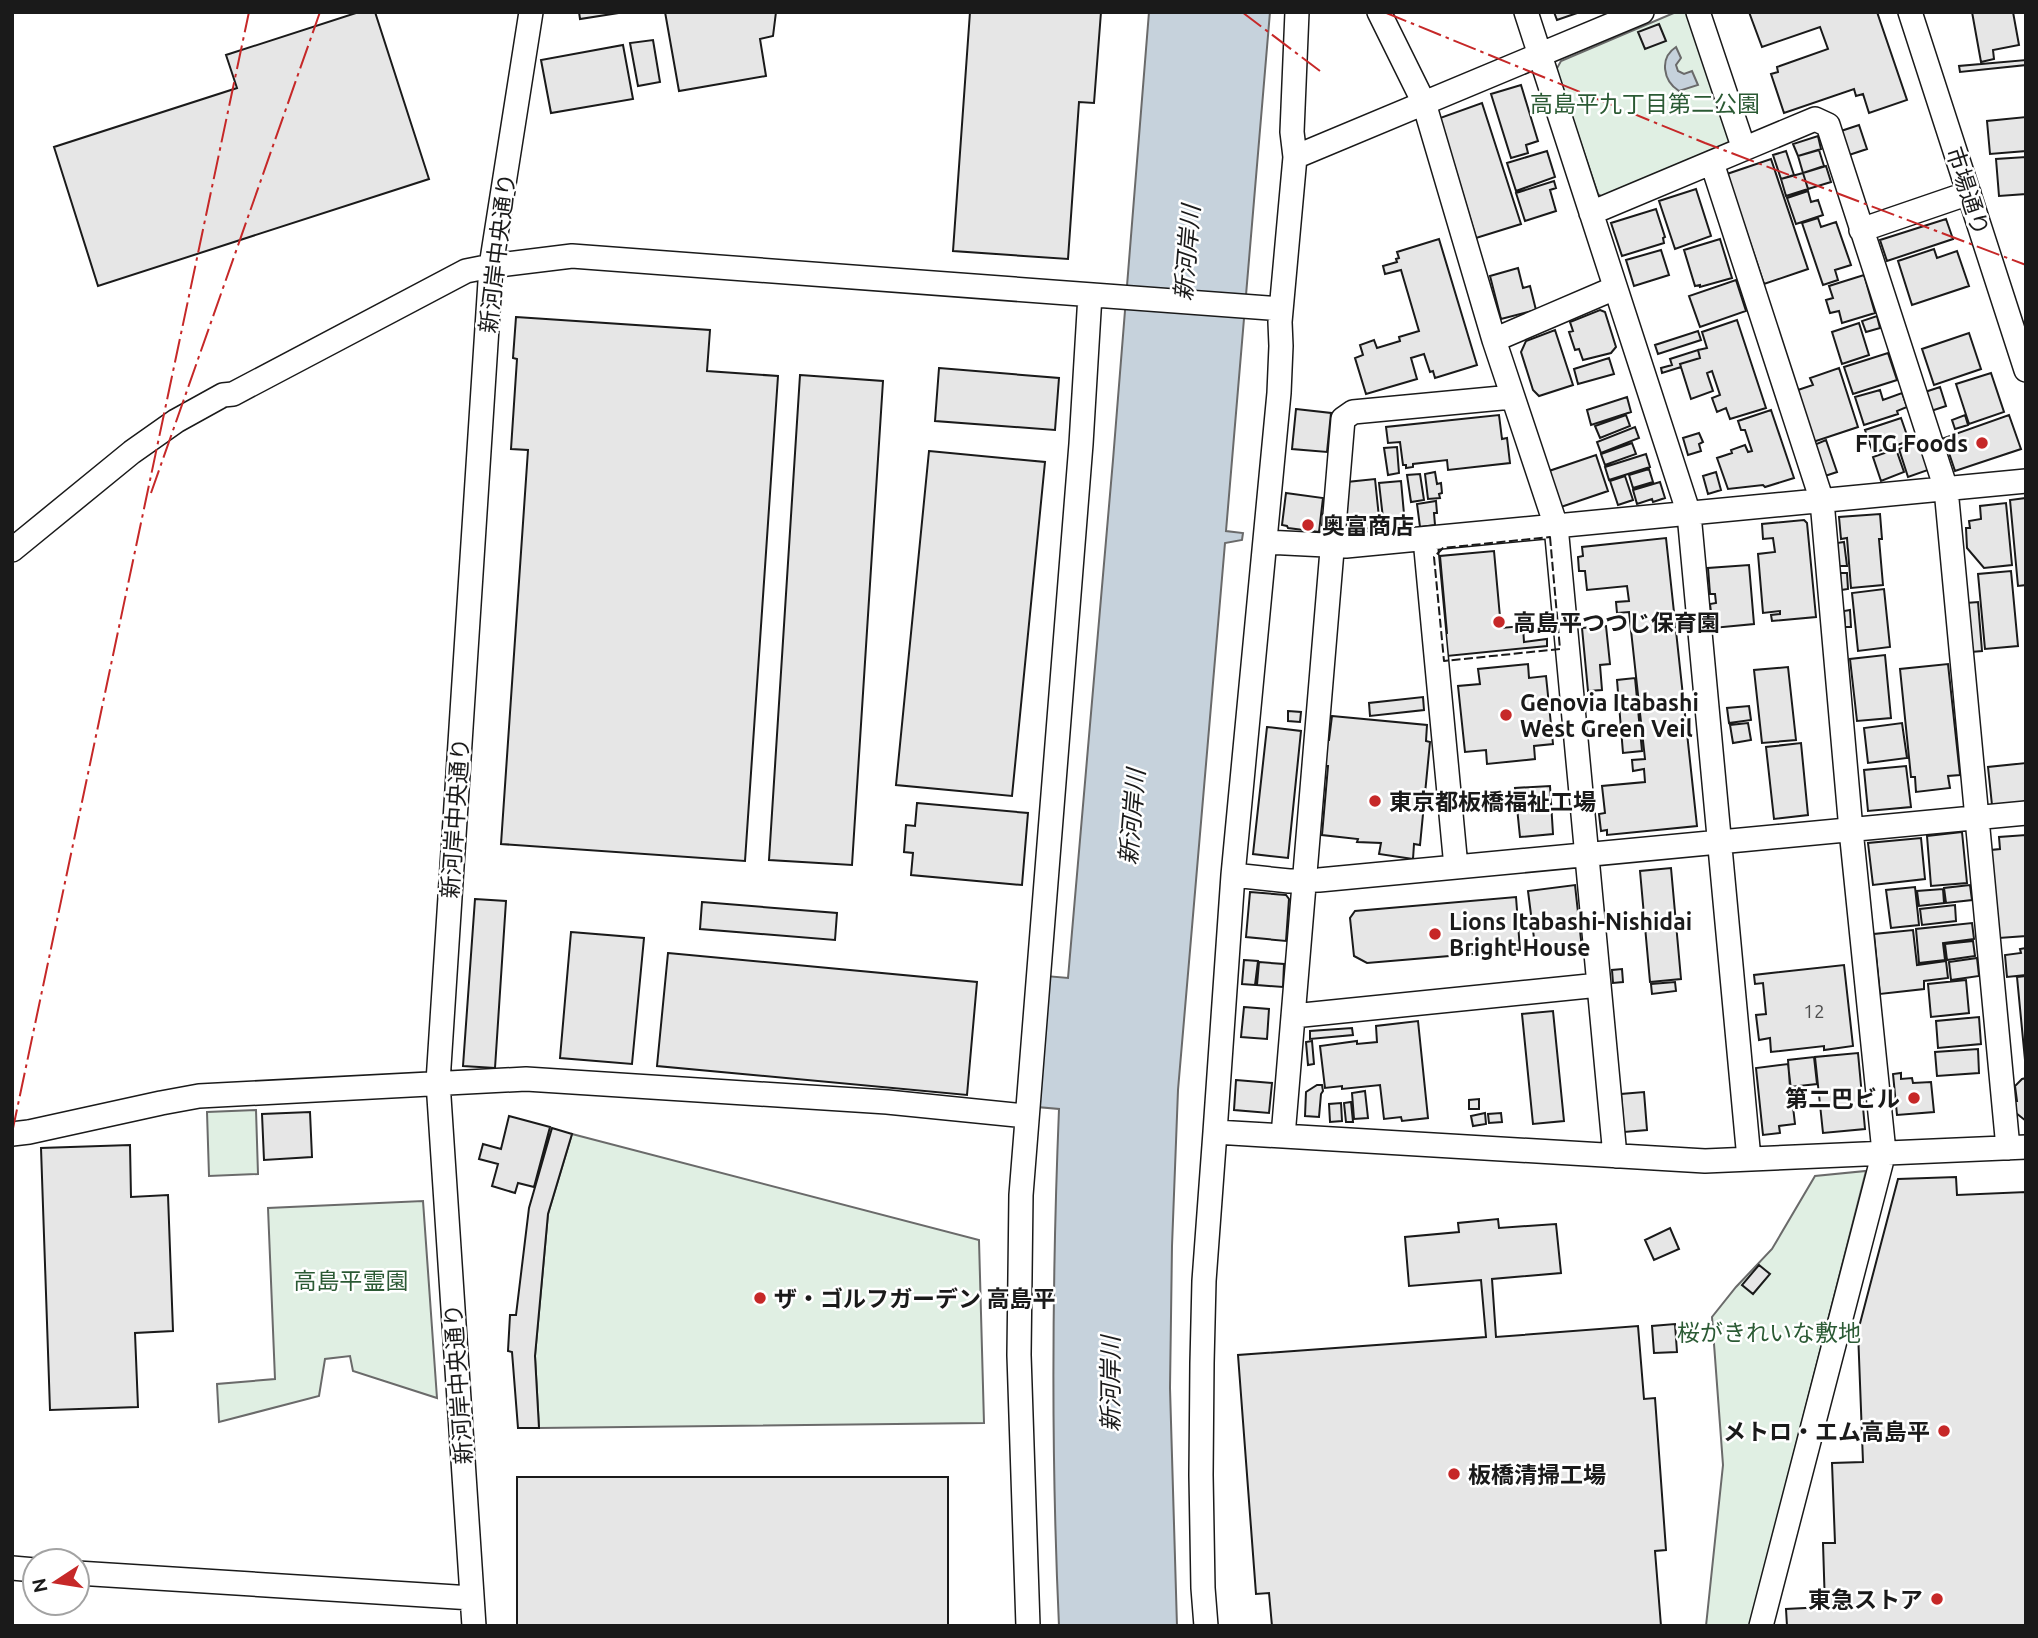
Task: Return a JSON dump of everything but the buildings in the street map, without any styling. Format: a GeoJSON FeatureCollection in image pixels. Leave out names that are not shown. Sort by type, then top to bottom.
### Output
{"type":"FeatureCollection","features":[{"type":"Feature","properties":{"kind":"street","name":"新河岸中央通り"},"geometry":{"type":"LineString","coordinates":[[474,1626],[438,1082],[491,266],[531,12]]}},
{"type":"Feature","properties":{"kind":"street"},"geometry":{"type":"LineString","coordinates":[[1206,1626],[1201,1475],[1204,1281],[1233,875],[1279,393],[1281,309],[1295,157],[1292,132],[1297,12]]}},
{"type":"Feature","properties":{"kind":"street"},"geometry":{"type":"LineString","coordinates":[[1379,12],[1423,103],[1494,340],[1556,526],[1615,1156]]}},
{"type":"Feature","properties":{"kind":"street"},"geometry":{"type":"LineString","coordinates":[[1526,12],[1689,514],[1749,1159]]}},
{"type":"Feature","properties":{"kind":"street"},"geometry":{"type":"LineString","coordinates":[[1295,157],[1642,12]]}},
{"type":"Feature","properties":{"kind":"street"},"geometry":{"type":"LineString","coordinates":[[1698,12],[1744,149]]}},
{"type":"Feature","properties":{"kind":"street","name":"市場通り"},"geometry":{"type":"LineString","coordinates":[[1910,12],[2026,370]]}},
{"type":"Feature","properties":{"kind":"street"},"geometry":{"type":"LineString","coordinates":[[1215,1132],[1705,1161],[2017,1148],[1977,818],[1946,489],[1828,125],[1815,119],[1591,213]]}},
{"type":"Feature","properties":{"kind":"street"},"geometry":{"type":"LineString","coordinates":[[1712,163],[1822,501],[1851,830],[1884,1152],[1760,1626]]}},
{"type":"Feature","properties":{"kind":"street"},"geometry":{"type":"LineString","coordinates":[[1861,230],[1969,194]]}},
{"type":"Feature","properties":{"kind":"street"},"geometry":{"type":"LineString","coordinates":[[12,550],[132,452],[176,421],[223,395],[233,394],[466,271],[491,266],[572,256],[1281,309]]}},
{"type":"Feature","properties":{"kind":"street"},"geometry":{"type":"LineString","coordinates":[[1494,340],[1615,288]]}},
{"type":"Feature","properties":{"kind":"street"},"geometry":{"type":"LineString","coordinates":[[1028,1626],[1019,1354],[1021,1195],[1094,295]]}},
{"type":"Feature","properties":{"kind":"street"},"geometry":{"type":"LineString","coordinates":[[1283,1136],[1343,419],[1353,412],[1512,397]]}},
{"type":"Feature","properties":{"kind":"street"},"geometry":{"type":"LineString","coordinates":[[1265,542],[1331,547],[2026,481]]}},
{"type":"Feature","properties":{"kind":"street"},"geometry":{"type":"LineString","coordinates":[[1425,539],[1456,867]]}},
{"type":"Feature","properties":{"kind":"street"},"geometry":{"type":"LineString","coordinates":[[1233,875],[1303,881],[2026,813]]}},
{"type":"Feature","properties":{"kind":"street"},"geometry":{"type":"LineString","coordinates":[[1293,1016],[1599,985]]}},
{"type":"Feature","properties":{"kind":"street"},"geometry":{"type":"LineString","coordinates":[[12,1134],[199,1096],[539,1079],[887,1102],[1026,1116]]}},
{"type":"Feature","properties":{"kind":"street"},"geometry":{"type":"LineString","coordinates":[[91,1574],[472,1598]]}},
{"type":"Feature","properties":{"kind":"green space","name":"高島平九丁目第二公園"},"geometry":{"type":"Polygon","coordinates":[[[1676,12],[1693,12],[1733,136],[1729,145],[1606,199],[1598,194],[1556,70],[1561,61],[1676,12]]]}},
{"type":"Feature","properties":{"kind":"green space"},"geometry":{"type":"Polygon","coordinates":[[[256,1110],[258,1174],[209,1176],[207,1112],[256,1110]]]}},
{"type":"Feature","properties":{"kind":"green space","name":"ザ・ゴルフガーデン 高島平"},"geometry":{"type":"Polygon","coordinates":[[[572,1134],[979,1240],[984,1423],[539,1428],[535,1356],[548,1214],[572,1134]]]}},
{"type":"Feature","properties":{"kind":"green space","name":"桜がきれいな敷地"},"geometry":{"type":"Polygon","coordinates":[[[1866,1171],[1750,1626],[1706,1626],[1723,1465],[1712,1317],[1772,1249],[1815,1176],[1866,1171]]]}},
{"type":"Feature","properties":{"kind":"green space","name":"高島平霊園"},"geometry":{"type":"Polygon","coordinates":[[[423,1201],[437,1398],[353,1371],[350,1356],[325,1359],[319,1396],[219,1422],[217,1384],[275,1379],[268,1208],[423,1201]]]}},
{"type":"Feature","properties":{"kind":"water","name":"新河岸川"},"geometry":{"type":"Polygon","coordinates":[[[1149,12],[1270,12],[1226,531],[1243,533],[1242,540],[1225,543],[1178,1090],[1170,1388],[1177,1626],[1059,1626],[1053,1367],[1059,1109],[1037,1107],[1046,976],[1068,978],[1149,12]]]}},
{"type":"Feature","properties":{"kind":"water"},"geometry":{"type":"Polygon","coordinates":[[[1676,47],[1681,58],[1676,65],[1678,71],[1684,74],[1692,71],[1698,85],[1679,91],[1669,81],[1665,69],[1667,57],[1676,47]]]}},
{"type":"Feature","properties":{"kind":"fence"},"geometry":{"type":"LineString","coordinates":[[1550,537],[1560,649],[1444,661],[1434,557],[1443,548],[1550,537]]}},
{"type":"Feature","properties":{"kind":"power"},"geometry":{"type":"LineString","coordinates":[[12,1133],[249,12]]}},
{"type":"Feature","properties":{"kind":"power"},"geometry":{"type":"LineString","coordinates":[[151,493],[320,12]]}},
{"type":"Feature","properties":{"kind":"power"},"geometry":{"type":"LineString","coordinates":[[1242,12],[1320,71]]}},
{"type":"Feature","properties":{"kind":"power"},"geometry":{"type":"LineString","coordinates":[[1384,12],[1705,143],[2026,265]]}},
{"type":"Feature","properties":{"kind":"place","name":"FTG Foods"},"geometry":{"type":"Point","coordinates":[1982,443]}},
{"type":"Feature","properties":{"kind":"place","name":"奥富商店"},"geometry":{"type":"Point","coordinates":[1308,525]}},
{"type":"Feature","properties":{"kind":"place","name":"高島平つつじ保育園"},"geometry":{"type":"Point","coordinates":[1499,622]}},
{"type":"Feature","properties":{"kind":"place","name":"Genovia Itabashi West Green Veil"},"geometry":{"type":"Point","coordinates":[1506,715]}},
{"type":"Feature","properties":{"kind":"place","name":"東京都板橋福祉工場"},"geometry":{"type":"Point","coordinates":[1375,801]}},
{"type":"Feature","properties":{"kind":"place","name":"Lions Itabashi-Nishidai Bright House"},"geometry":{"type":"Point","coordinates":[1435,934]}},
{"type":"Feature","properties":{"kind":"place","name":"第二巴ビル"},"geometry":{"type":"Point","coordinates":[1914,1098]}},
{"type":"Feature","properties":{"kind":"place","name":"ザ・ゴルフガーデン 高島平"},"geometry":{"type":"Point","coordinates":[760,1298]}},
{"type":"Feature","properties":{"kind":"place","name":"メトロ・エム高島平"},"geometry":{"type":"Point","coordinates":[1944,1431]}},
{"type":"Feature","properties":{"kind":"place","name":"板橋清掃工場"},"geometry":{"type":"Point","coordinates":[1454,1474]}},
{"type":"Feature","properties":{"kind":"place","name":"東急ストア"},"geometry":{"type":"Point","coordinates":[1937,1599]}}]}
